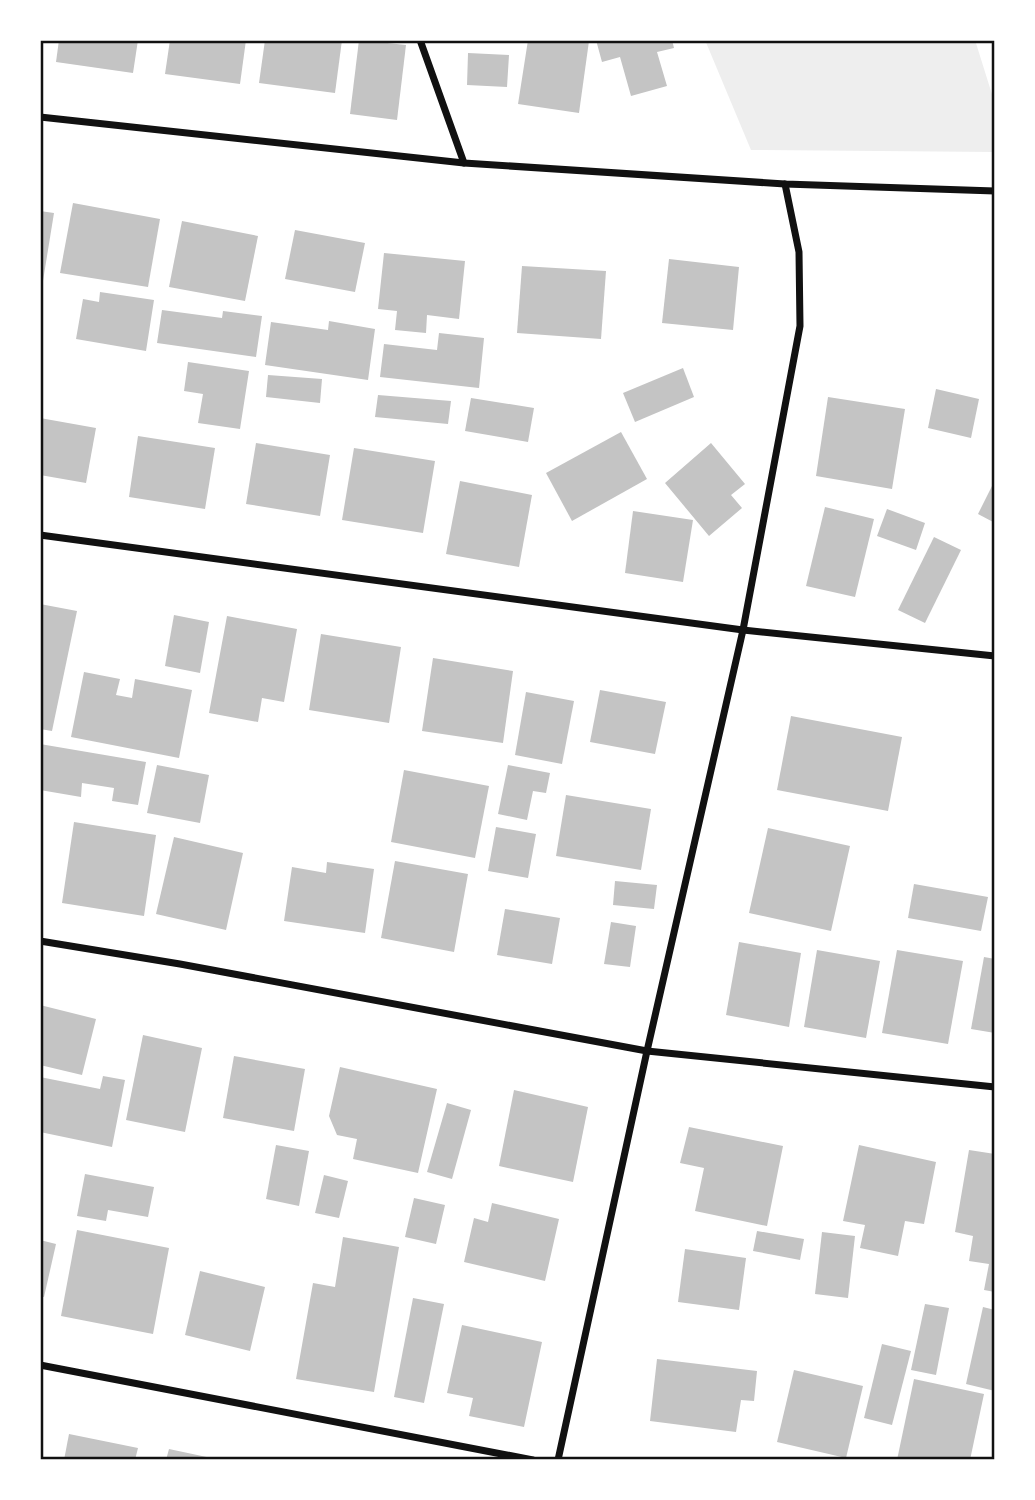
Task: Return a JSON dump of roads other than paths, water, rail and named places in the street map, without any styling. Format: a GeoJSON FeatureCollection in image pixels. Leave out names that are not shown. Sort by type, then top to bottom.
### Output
{"type":"FeatureCollection","features":[{"type":"Feature","properties":{"kind":"street"},"geometry":{"type":"LineString","coordinates":[[420,40],[464,163]]}},
{"type":"Feature","properties":{"kind":"street"},"geometry":{"type":"LineString","coordinates":[[40,117],[464,163],[785,184],[995,191]]}},
{"type":"Feature","properties":{"kind":"street"},"geometry":{"type":"LineString","coordinates":[[558,1460],[647,1051],[743,630],[800,326],[799,252],[785,184]]}},
{"type":"Feature","properties":{"kind":"street"},"geometry":{"type":"LineString","coordinates":[[40,535],[743,630],[995,656]]}},
{"type":"Feature","properties":{"kind":"street"},"geometry":{"type":"LineString","coordinates":[[40,941],[180,964],[647,1051],[995,1087]]}},
{"type":"Feature","properties":{"kind":"street"},"geometry":{"type":"LineString","coordinates":[[40,1365],[533,1460]]}}]}
